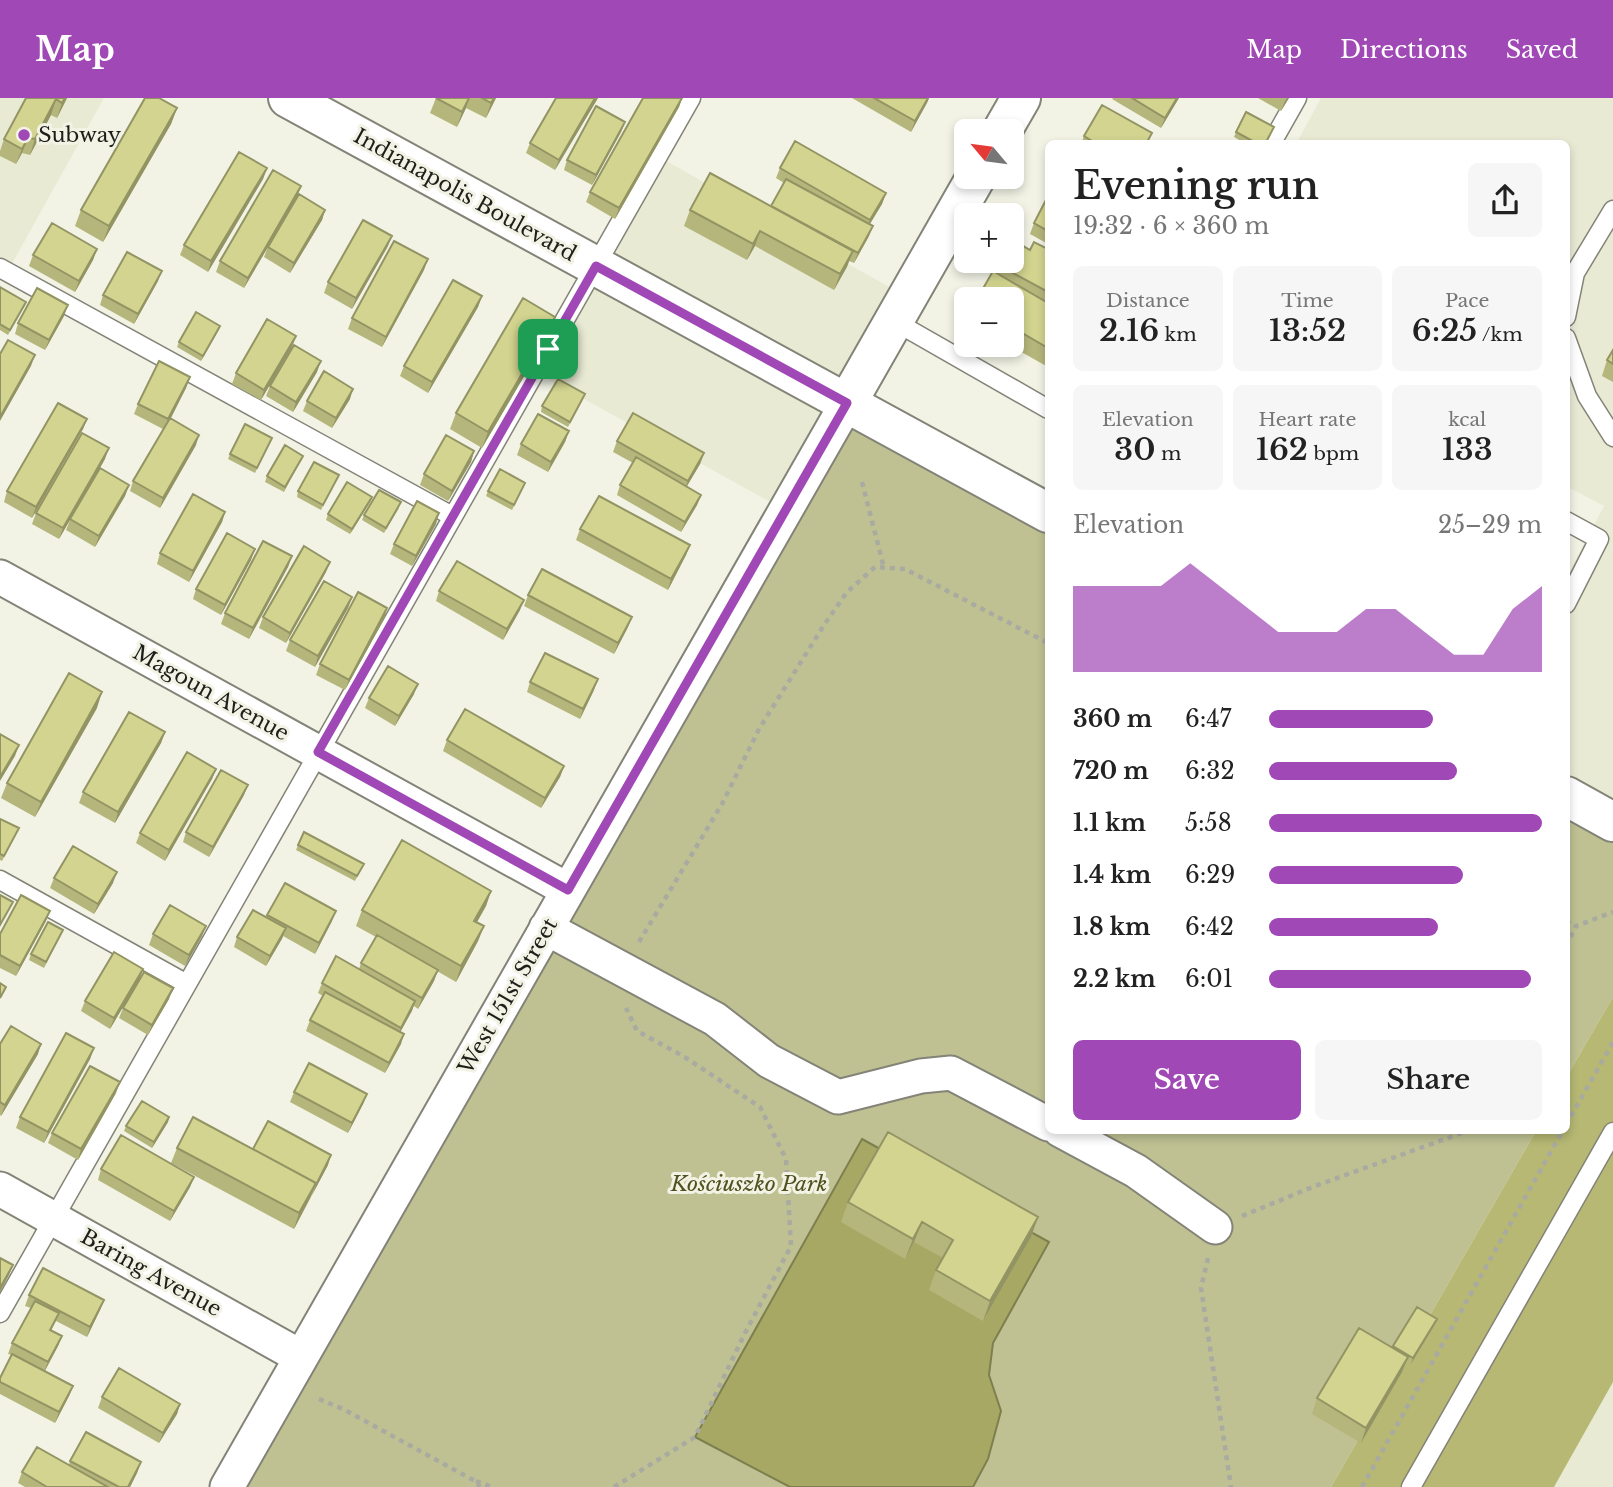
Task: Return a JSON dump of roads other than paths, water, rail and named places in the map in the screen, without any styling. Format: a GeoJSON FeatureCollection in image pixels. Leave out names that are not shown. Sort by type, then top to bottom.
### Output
{"type":"FeatureCollection","features":[{"type":"Feature","properties":{"kind":"main road"},"geometry":{"type":"LineString","coordinates":[[1009,119],[1021,98]]}},
{"type":"Feature","properties":{"kind":"main road","name":"Indianapolis Boulevard"},"geometry":{"type":"LineString","coordinates":[[300,101],[1045,511]]}},
{"type":"Feature","properties":{"kind":"main road","name":"West 151st Street"},"geometry":{"type":"LineString","coordinates":[[847,403],[969,189]]}},
{"type":"Feature","properties":{"kind":"main road"},"geometry":{"type":"LineString","coordinates":[[1570,798],[1613,822]]}},
{"type":"Feature","properties":{"kind":"street","name":"West 151st Street"},"geometry":{"type":"LineString","coordinates":[[227,1487],[847,403]]}},
{"type":"Feature","properties":{"kind":"street","name":"Magoun Avenue"},"geometry":{"type":"LineString","coordinates":[[0,577],[568,890]]}},
{"type":"Feature","properties":{"kind":"street"},"geometry":{"type":"LineString","coordinates":[[546,928],[715,1019],[769,1061],[838,1097],[921,1076],[951,1073],[1045,1123]]}},
{"type":"Feature","properties":{"kind":"street"},"geometry":{"type":"LineString","coordinates":[[1067,1134],[1136,1171],[1215,1227]]}},
{"type":"Feature","properties":{"kind":"street","name":"Baring Avenue"},"geometry":{"type":"LineString","coordinates":[[0,1189],[302,1357]]}},
{"type":"Feature","properties":{"kind":"lane"},"geometry":{"type":"LineString","coordinates":[[0,1313],[691,98]]}},
{"type":"Feature","properties":{"kind":"lane"},"geometry":{"type":"LineString","coordinates":[[1273,140],[1297,98]]}},
{"type":"Feature","properties":{"kind":"lane"},"geometry":{"type":"LineString","coordinates":[[1570,297],[1575,273],[1613,209]]}},
{"type":"Feature","properties":{"kind":"lane"},"geometry":{"type":"LineString","coordinates":[[0,268],[452,516]]}},
{"type":"Feature","properties":{"kind":"lane"},"geometry":{"type":"LineString","coordinates":[[894,321],[1045,408]]}},
{"type":"Feature","properties":{"kind":"lane"},"geometry":{"type":"LineString","coordinates":[[1570,349],[1587,396],[1613,438]]}},
{"type":"Feature","properties":{"kind":"lane"},"geometry":{"type":"LineString","coordinates":[[1570,523],[1600,539],[1570,596]]}},
{"type":"Feature","properties":{"kind":"lane"},"geometry":{"type":"LineString","coordinates":[[0,880],[187,984]]}},
{"type":"Feature","properties":{"kind":"lane"},"geometry":{"type":"LineString","coordinates":[[1411,1487],[1613,1132]]}},
{"type":"Feature","properties":{"kind":"place","name":"Subway"},"geometry":{"type":"Point","coordinates":[24,135]}},
{"type":"Feature","properties":{"kind":"park label","name":"Kościuszko Park"},"geometry":{"type":"Point","coordinates":[749,1184]}}]}
